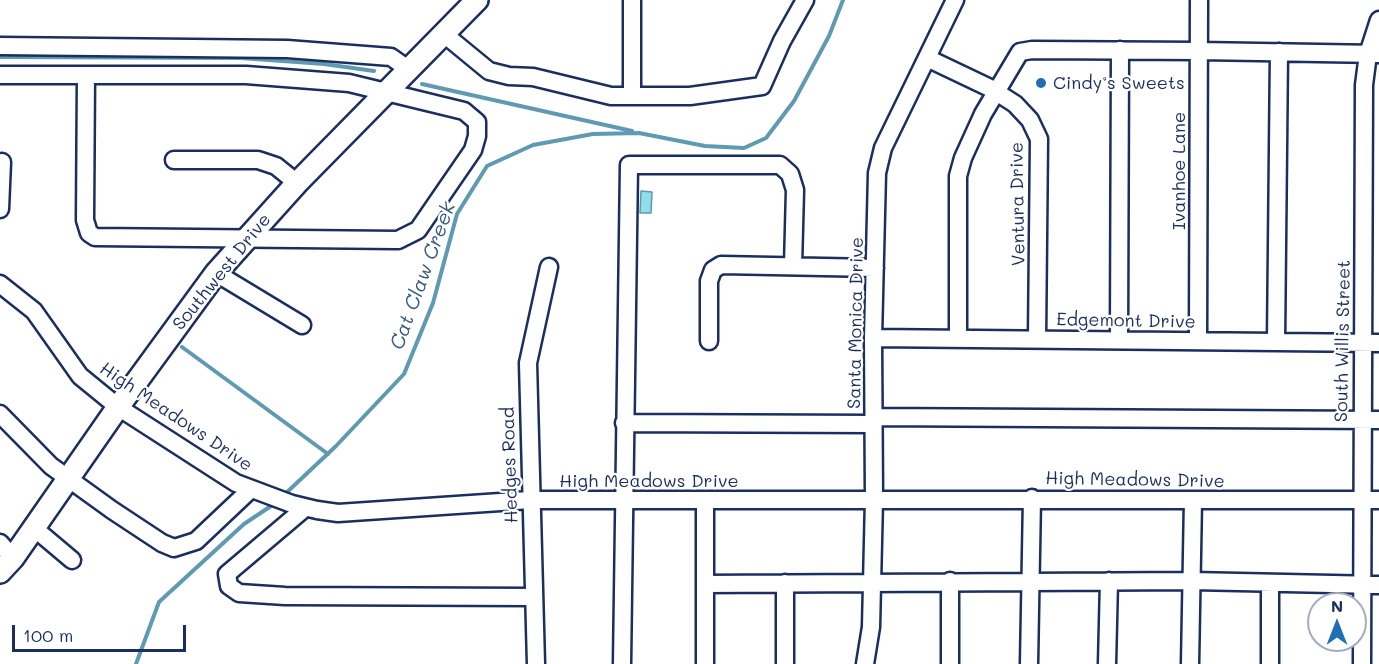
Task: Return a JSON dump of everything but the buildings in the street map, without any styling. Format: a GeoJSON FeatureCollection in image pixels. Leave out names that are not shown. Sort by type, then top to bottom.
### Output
{"type":"FeatureCollection","features":[{"type":"Feature","properties":{"kind":"main road","name":"Southwest Drive"},"geometry":{"type":"LineString","coordinates":[[4,558],[34,528],[118,407],[216,273],[297,183],[477,0]]}},
{"type":"Feature","properties":{"kind":"street"},"geometry":{"type":"LineString","coordinates":[[632,0],[632,96]]}},
{"type":"Feature","properties":{"kind":"street"},"geometry":{"type":"LineString","coordinates":[[444,34],[489,71],[542,79],[611,96],[690,96],[762,86],[782,41],[805,0]]}},
{"type":"Feature","properties":{"kind":"street","name":"Santa Monica Drive"},"geometry":{"type":"LineString","coordinates":[[865,664],[869,652],[872,581],[873,338],[877,173],[883,148],[954,0]]}},
{"type":"Feature","properties":{"kind":"street","name":"Ivanhoe Lane"},"geometry":{"type":"LineString","coordinates":[[1198,341],[1199,0]]}},
{"type":"Feature","properties":{"kind":"street","name":"South Willis Street"},"geometry":{"type":"LineString","coordinates":[[1362,664],[1371,585],[1371,500],[1361,420],[1371,343],[1364,85],[1374,54],[1379,20]]}},
{"type":"Feature","properties":{"kind":"street"},"geometry":{"type":"LineString","coordinates":[[0,46],[287,49],[391,57],[408,69]]}},
{"type":"Feature","properties":{"kind":"street"},"geometry":{"type":"LineString","coordinates":[[1119,340],[1120,50]]}},
{"type":"Feature","properties":{"kind":"street"},"geometry":{"type":"LineString","coordinates":[[958,339],[958,176],[963,158],[995,92],[1020,52],[1120,50],[1374,54]]}},
{"type":"Feature","properties":{"kind":"street"},"geometry":{"type":"LineString","coordinates":[[1276,342],[1279,52]]}},
{"type":"Feature","properties":{"kind":"street","name":"Ventura Drive"},"geometry":{"type":"LineString","coordinates":[[927,58],[1015,104],[1030,120],[1039,139],[1037,339]]}},
{"type":"Feature","properties":{"kind":"street"},"geometry":{"type":"LineString","coordinates":[[0,75],[86,75],[246,75],[349,83],[464,111],[477,122],[477,136],[473,150],[418,230],[398,240],[95,237],[89,233],[84,220],[86,75]]}},
{"type":"Feature","properties":{"kind":"street"},"geometry":{"type":"LineString","coordinates":[[174,160],[258,160],[276,166],[297,183]]}},
{"type":"Feature","properties":{"kind":"street"},"geometry":{"type":"LineString","coordinates":[[0,209],[2,162]]}},
{"type":"Feature","properties":{"kind":"street"},"geometry":{"type":"LineString","coordinates":[[622,664],[629,165],[780,165],[789,174],[795,190],[793,266]]}},
{"type":"Feature","properties":{"kind":"street"},"geometry":{"type":"LineString","coordinates":[[709,341],[709,281],[712,270],[721,265],[875,268]]}},
{"type":"Feature","properties":{"kind":"street","name":"Hedges Road"},"geometry":{"type":"LineString","coordinates":[[536,664],[528,363],[549,267]]}},
{"type":"Feature","properties":{"kind":"street"},"geometry":{"type":"LineString","coordinates":[[216,273],[302,325]]}},
{"type":"Feature","properties":{"kind":"street","name":"High Meadows Drive"},"geometry":{"type":"LineString","coordinates":[[0,284],[34,311],[80,376],[118,407],[250,490],[298,506],[338,513],[530,500],[1032,498],[1371,500]]}},
{"type":"Feature","properties":{"kind":"street","name":"Edgemont Drive"},"geometry":{"type":"LineString","coordinates":[[873,338],[1371,343]]}},
{"type":"Feature","properties":{"kind":"street"},"geometry":{"type":"LineString","coordinates":[[0,414],[51,466],[162,543],[174,548],[196,541],[207,533],[250,490]]}},
{"type":"Feature","properties":{"kind":"street"},"geometry":{"type":"LineString","coordinates":[[624,423],[874,420],[1379,420]]}},
{"type":"Feature","properties":{"kind":"street"},"geometry":{"type":"LineString","coordinates":[[1029,664],[1032,498]]}},
{"type":"Feature","properties":{"kind":"street"},"geometry":{"type":"LineString","coordinates":[[1190,664],[1193,500]]}},
{"type":"Feature","properties":{"kind":"street"},"geometry":{"type":"LineString","coordinates":[[705,501],[705,664]]}},
{"type":"Feature","properties":{"kind":"street"},"geometry":{"type":"LineString","coordinates":[[298,506],[231,570],[226,578],[229,586],[239,593],[285,596],[534,597]]}},
{"type":"Feature","properties":{"kind":"street"},"geometry":{"type":"LineString","coordinates":[[34,528],[72,560]]}},
{"type":"Feature","properties":{"kind":"street"},"geometry":{"type":"LineString","coordinates":[[705,584],[872,581],[1192,581],[1371,585]]}},
{"type":"Feature","properties":{"kind":"street"},"geometry":{"type":"LineString","coordinates":[[950,581],[950,664]]}},
{"type":"Feature","properties":{"kind":"street"},"geometry":{"type":"LineString","coordinates":[[1107,664],[1109,581]]}},
{"type":"Feature","properties":{"kind":"street"},"geometry":{"type":"LineString","coordinates":[[785,583],[785,664]]}},
{"type":"Feature","properties":{"kind":"street"},"geometry":{"type":"LineString","coordinates":[[1270,583],[1270,664]]}},
{"type":"Feature","properties":{"kind":"water"},"geometry":{"type":"Polygon","coordinates":[[[641,191],[652,192],[651,213],[640,213],[641,191]]]}},
{"type":"Feature","properties":{"kind":"waterway","name":"Cat Claw Creek"},"geometry":{"type":"LineString","coordinates":[[284,495],[336,446],[404,374],[433,303],[457,214],[487,166],[533,145],[593,134],[639,133],[705,146],[744,148],[766,138],[794,101],[829,36],[843,0]]}},
{"type":"Feature","properties":{"kind":"waterway"},"geometry":{"type":"LineString","coordinates":[[0,57],[241,58],[324,64],[374,71]]}},
{"type":"Feature","properties":{"kind":"waterway"},"geometry":{"type":"LineString","coordinates":[[422,84],[632,131]]}},
{"type":"Feature","properties":{"kind":"waterway"},"geometry":{"type":"LineString","coordinates":[[182,347],[328,454]]}},
{"type":"Feature","properties":{"kind":"waterway","name":"Cat Claw Creek"},"geometry":{"type":"LineString","coordinates":[[136,664],[159,602],[244,524],[274,504]]}},
{"type":"Feature","properties":{"kind":"place","name":"Cindy’s Sweets"},"geometry":{"type":"Point","coordinates":[1041,83]}}]}
